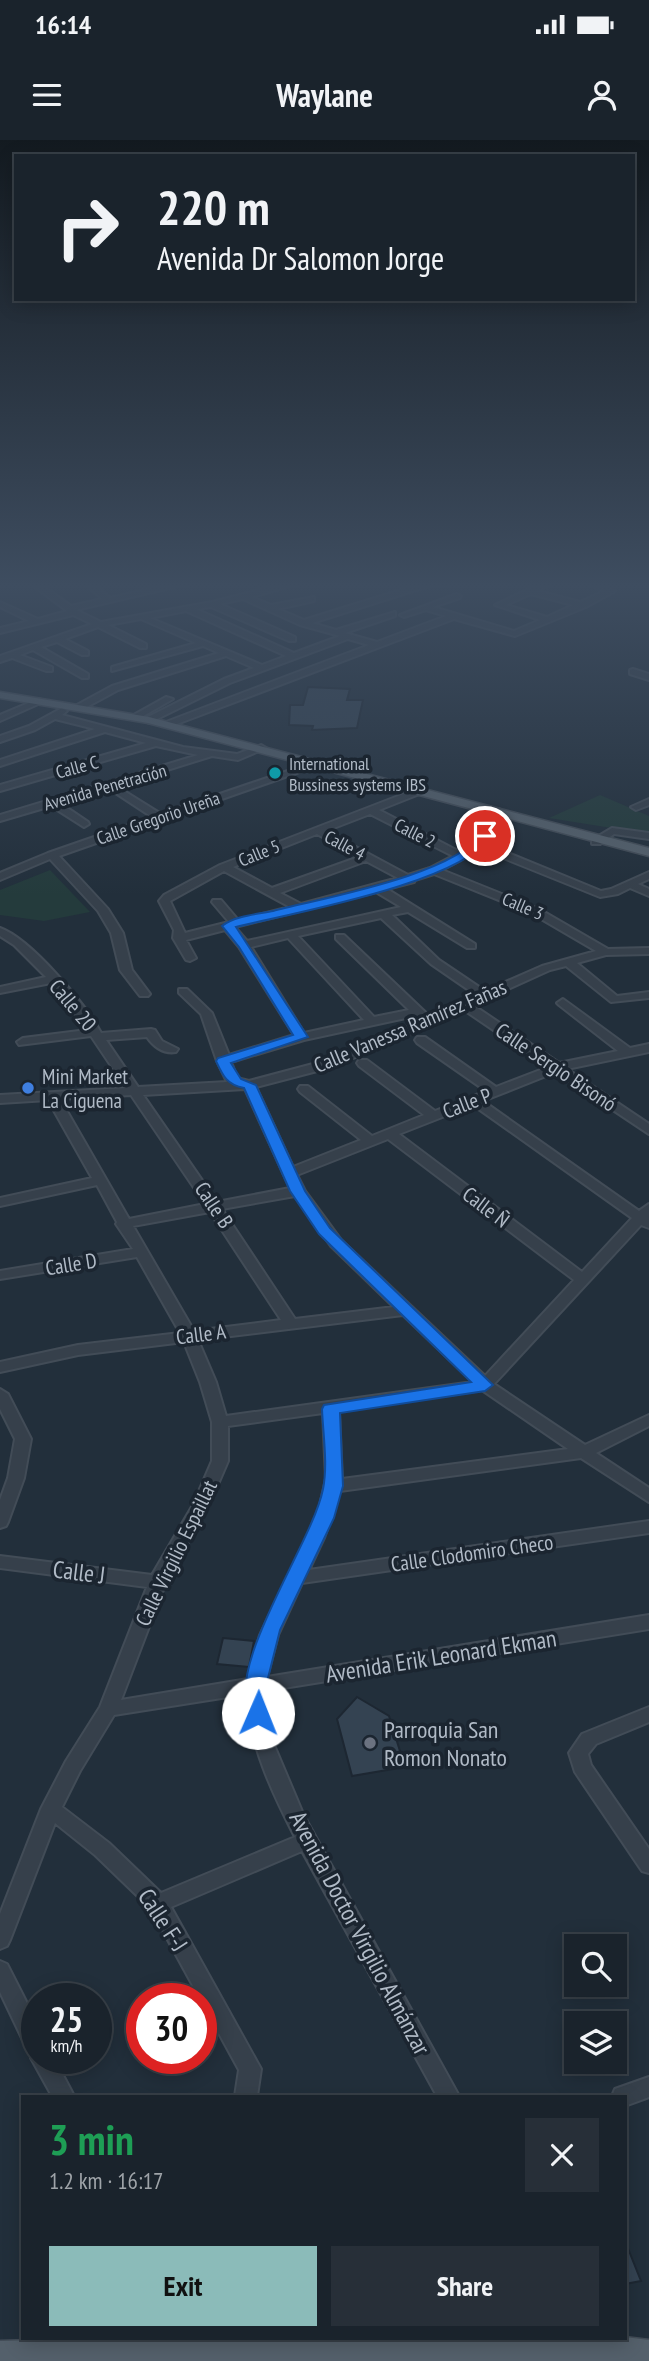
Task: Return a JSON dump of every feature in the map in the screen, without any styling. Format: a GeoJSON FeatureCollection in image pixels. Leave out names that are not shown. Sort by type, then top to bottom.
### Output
{"type":"FeatureCollection","features":[{"type":"Feature","properties":{"kind":"main road"},"geometry":{"type":"LineString","coordinates":[[0,695],[169,724],[603,837],[649,852]]}},
{"type":"Feature","properties":{"kind":"main road"},"geometry":{"type":"LineString","coordinates":[[515,816],[603,837],[649,857]]}},
{"type":"Feature","properties":{"kind":"main road"},"geometry":{"type":"LineString","coordinates":[[0,2357],[242,2343],[276,2355],[586,2349],[649,2355]]}},
{"type":"Feature","properties":{"kind":"street"},"geometry":{"type":"LineString","coordinates":[[0,739],[116,688]]}},
{"type":"Feature","properties":{"kind":"street"},"geometry":{"type":"LineString","coordinates":[[149,720],[213,688]]}},
{"type":"Feature","properties":{"kind":"street"},"geometry":{"type":"LineString","coordinates":[[169,724],[266,688]]}},
{"type":"Feature","properties":{"kind":"street"},"geometry":{"type":"LineString","coordinates":[[135,717],[169,699]]}},
{"type":"Feature","properties":{"kind":"street"},"geometry":{"type":"LineString","coordinates":[[0,718],[41,701]]}},
{"type":"Feature","properties":{"kind":"street"},"geometry":{"type":"LineString","coordinates":[[55,716],[153,744],[210,754],[242,757],[261,748]]}},
{"type":"Feature","properties":{"kind":"street"},"geometry":{"type":"LineString","coordinates":[[0,763],[102,730]]}},
{"type":"Feature","properties":{"kind":"street","name":"Calle C"},"geometry":{"type":"LineString","coordinates":[[0,788],[153,744]]}},
{"type":"Feature","properties":{"kind":"street","name":"Avenida Penetración"},"geometry":{"type":"LineString","coordinates":[[0,818],[210,754]]}},
{"type":"Feature","properties":{"kind":"street","name":"Calle Gregorio Ureña"},"geometry":{"type":"LineString","coordinates":[[0,877],[52,855],[317,764]]}},
{"type":"Feature","properties":{"kind":"street"},"geometry":{"type":"LineString","coordinates":[[112,786],[159,817]]}},
{"type":"Feature","properties":{"kind":"street","name":"Calle 5"},"geometry":{"type":"LineString","coordinates":[[190,958],[179,938],[180,930],[164,901],[224,867],[419,791]]}},
{"type":"Feature","properties":{"kind":"street"},"geometry":{"type":"LineString","coordinates":[[636,807],[649,802]]}},
{"type":"Feature","properties":{"kind":"street"},"geometry":{"type":"LineString","coordinates":[[53,803],[84,824]]}},
{"type":"Feature","properties":{"kind":"street","name":"Calle 2"},"geometry":{"type":"LineString","coordinates":[[369,809],[461,856]]}},
{"type":"Feature","properties":{"kind":"street"},"geometry":{"type":"LineString","coordinates":[[179,938],[410,880],[435,870],[480,845],[495,811]]}},
{"type":"Feature","properties":{"kind":"street","name":"Calle 4"},"geometry":{"type":"LineString","coordinates":[[317,830],[410,880]]}},
{"type":"Feature","properties":{"kind":"street"},"geometry":{"type":"LineString","coordinates":[[603,837],[649,836]]}},
{"type":"Feature","properties":{"kind":"street"},"geometry":{"type":"LineString","coordinates":[[480,845],[600,894],[609,894],[649,875]]}},
{"type":"Feature","properties":{"kind":"street"},"geometry":{"type":"LineString","coordinates":[[52,855],[103,909],[117,933],[126,970],[144,994]]}},
{"type":"Feature","properties":{"kind":"street"},"geometry":{"type":"LineString","coordinates":[[272,892],[367,857]]}},
{"type":"Feature","properties":{"kind":"street"},"geometry":{"type":"LineString","coordinates":[[224,867],[299,907]]}},
{"type":"Feature","properties":{"kind":"street","name":"Calle 3"},"geometry":{"type":"LineString","coordinates":[[435,870],[536,911],[606,952]]}},
{"type":"Feature","properties":{"kind":"street"},"geometry":{"type":"LineString","coordinates":[[631,885],[649,893]]}},
{"type":"Feature","properties":{"kind":"street"},"geometry":{"type":"LineString","coordinates":[[378,888],[471,946]]}},
{"type":"Feature","properties":{"kind":"street"},"geometry":{"type":"LineString","coordinates":[[217,902],[301,1037]]}},
{"type":"Feature","properties":{"kind":"street"},"geometry":{"type":"LineString","coordinates":[[244,945],[410,908]]}},
{"type":"Feature","properties":{"kind":"street"},"geometry":{"type":"LineString","coordinates":[[385,915],[435,962],[483,995]]}},
{"type":"Feature","properties":{"kind":"street","name":"Calle 20"},"geometry":{"type":"LineString","coordinates":[[0,931],[33,956],[98,1035],[134,1091]]}},
{"type":"Feature","properties":{"kind":"street"},"geometry":{"type":"LineString","coordinates":[[291,935],[373,1023]]}},
{"type":"Feature","properties":{"kind":"street"},"geometry":{"type":"LineString","coordinates":[[340,937],[416,1012],[429,1020]]}},
{"type":"Feature","properties":{"kind":"street","name":"Calle Vanessa Ramírez Fañas"},"geometry":{"type":"LineString","coordinates":[[0,1099],[249,1085],[317,1067],[567,961],[606,952],[649,951]]}},
{"type":"Feature","properties":{"kind":"street"},"geometry":{"type":"LineString","coordinates":[[567,961],[615,1000],[649,995]]}},
{"type":"Feature","properties":{"kind":"street"},"geometry":{"type":"LineString","coordinates":[[0,990],[52,979]]}},
{"type":"Feature","properties":{"kind":"street"},"geometry":{"type":"LineString","coordinates":[[183,991],[206,1013],[232,1080],[249,1085],[298,1191],[325,1231],[403,1310],[485,1385],[649,1496]]}},
{"type":"Feature","properties":{"kind":"street"},"geometry":{"type":"LineString","coordinates":[[563,1003],[629,1053]]}},
{"type":"Feature","properties":{"kind":"street","name":"Calle Sergio Bisonó"},"geometry":{"type":"LineString","coordinates":[[463,1004],[649,1130]]}},
{"type":"Feature","properties":{"kind":"street"},"geometry":{"type":"LineString","coordinates":[[223,1061],[301,1037],[416,1012]]}},
{"type":"Feature","properties":{"kind":"street"},"geometry":{"type":"LineString","coordinates":[[23,1042],[98,1035],[151,1034],[158,1044],[172,1049]]}},
{"type":"Feature","properties":{"kind":"street"},"geometry":{"type":"LineString","coordinates":[[421,1040],[495,1092]]}},
{"type":"Feature","properties":{"kind":"street","name":"Calle P"},"geometry":{"type":"LineString","coordinates":[[289,1173],[558,1068],[649,1048]]}},
{"type":"Feature","properties":{"kind":"street"},"geometry":{"type":"LineString","coordinates":[[363,1063],[433,1116]]}},
{"type":"Feature","properties":{"kind":"street"},"geometry":{"type":"LineString","coordinates":[[303,1089],[370,1141]]}},
{"type":"Feature","properties":{"kind":"street","name":"Calle B"},"geometry":{"type":"LineString","coordinates":[[134,1091],[216,1205],[290,1323]]}},
{"type":"Feature","properties":{"kind":"street","name":"Calle Virgilio Espaillat"},"geometry":{"type":"LineString","coordinates":[[3,1928],[51,1810],[73,1766],[108,1709],[157,1582],[201,1505],[220,1461],[220,1422],[208,1382],[189,1335],[122,1224],[52,1096]]}},
{"type":"Feature","properties":{"kind":"street"},"geometry":{"type":"LineString","coordinates":[[220,1422],[331,1409],[485,1385],[646,1217],[474,1100]]}},
{"type":"Feature","properties":{"kind":"street","name":"Calle Ñ"},"geometry":{"type":"LineString","coordinates":[[390,1134],[583,1280]]}},
{"type":"Feature","properties":{"kind":"street"},"geometry":{"type":"LineString","coordinates":[[0,1202],[98,1181]]}},
{"type":"Feature","properties":{"kind":"street"},"geometry":{"type":"LineString","coordinates":[[122,1224],[298,1191]]}},
{"type":"Feature","properties":{"kind":"street","name":"Calle D"},"geometry":{"type":"LineString","coordinates":[[0,1275],[141,1252]]}},
{"type":"Feature","properties":{"kind":"street","name":"Calle A"},"geometry":{"type":"LineString","coordinates":[[0,1367],[78,1350],[403,1310]]}},
{"type":"Feature","properties":{"kind":"street"},"geometry":{"type":"LineString","coordinates":[[0,1394],[23,1439],[16,1479],[0,1522]]}},
{"type":"Feature","properties":{"kind":"street","name":"Avenida Doctor Virgilio Almánzar"},"geometry":{"type":"LineString","coordinates":[[331,1409],[333,1486],[325,1518],[270,1630],[256,1686],[258,1713],[271,1760],[306,1841],[447,2095]]}},
{"type":"Feature","properties":{"kind":"street"},"geometry":{"type":"LineString","coordinates":[[333,1486],[584,1452],[649,1420]]}},
{"type":"Feature","properties":{"kind":"street","name":"Calle Clodomiro Checo"},"geometry":{"type":"LineString","coordinates":[[295,1578],[649,1527]]}},
{"type":"Feature","properties":{"kind":"street","name":"Calle J"},"geometry":{"type":"LineString","coordinates":[[0,1562],[157,1582]]}},
{"type":"Feature","properties":{"kind":"street","name":"Avenida Erik Leonard Ekman"},"geometry":{"type":"LineString","coordinates":[[108,1709],[649,1622]]}},
{"type":"Feature","properties":{"kind":"street"},"geometry":{"type":"LineString","coordinates":[[649,1714],[589,1739],[578,1753],[583,1767],[649,1865]]}},
{"type":"Feature","properties":{"kind":"street","name":"Calle F-J"},"geometry":{"type":"LineString","coordinates":[[51,1810],[102,1849],[158,1903],[250,2069],[246,2095]]}},
{"type":"Feature","properties":{"kind":"street"},"geometry":{"type":"LineString","coordinates":[[158,1903],[306,1841]]}},
{"type":"Feature","properties":{"kind":"street"},"geometry":{"type":"LineString","coordinates":[[0,1970],[21,2013]]}},
{"type":"Feature","properties":{"kind":"street"},"geometry":{"type":"LineString","coordinates":[[51,2074],[62,2095]]}},
{"type":"Feature","properties":{"kind":"street"},"geometry":{"type":"LineString","coordinates":[[626,2095],[649,2087]]}},
{"type":"Feature","properties":{"kind":"green space"},"geometry":{"type":"Polygon","coordinates":[[[600,795],[649,816],[649,834],[549,818],[600,795]]]}},
{"type":"Feature","properties":{"kind":"green space"},"geometry":{"type":"Polygon","coordinates":[[[50,870],[90,912],[44,921],[0,915],[0,890],[50,870]]]}},
{"type":"Feature","properties":{"kind":"building"},"geometry":{"type":"Polygon","coordinates":[[[308,688],[350,689],[347,700],[363,700],[357,728],[312,730],[313,726],[289,725],[290,705],[303,705],[308,688]]]}},
{"type":"Feature","properties":{"kind":"building"},"geometry":{"type":"Polygon","coordinates":[[[223,1638],[254,1641],[249,1667],[217,1664],[223,1638]]]}},
{"type":"Feature","properties":{"kind":"building","name":"Parroquia San Romon Nonato"},"geometry":{"type":"Polygon","coordinates":[[[357,1697],[389,1716],[405,1767],[352,1776],[337,1719],[357,1697]]]}},
{"type":"Feature","properties":{"kind":"building"},"geometry":{"type":"Polygon","coordinates":[[[627,2246],[641,2281],[627,2284],[627,2246]]]}},
{"type":"Feature","properties":{"kind":"place","name":"International Bussiness systems IBS"},"geometry":{"type":"Point","coordinates":[275,773]}},
{"type":"Feature","properties":{"kind":"place","name":"Mini Market La Ciguena"},"geometry":{"type":"Point","coordinates":[28,1088]}},
{"type":"Feature","properties":{"kind":"place","name":"Parroquia San Romon Nonato"},"geometry":{"type":"Point","coordinates":[370,1743]}},
{"type":"Feature","properties":{"kind":"route"},"geometry":{"type":"LineString","coordinates":[[258,1713],[256,1686],[270,1630],[325,1518],[333,1486],[331,1409],[485,1385],[403,1310],[325,1231],[298,1191],[249,1085],[236,1083],[229,1076],[223,1061],[301,1037],[244,945],[228,926],[410,880],[435,870],[480,845],[485,836]]}}]}
